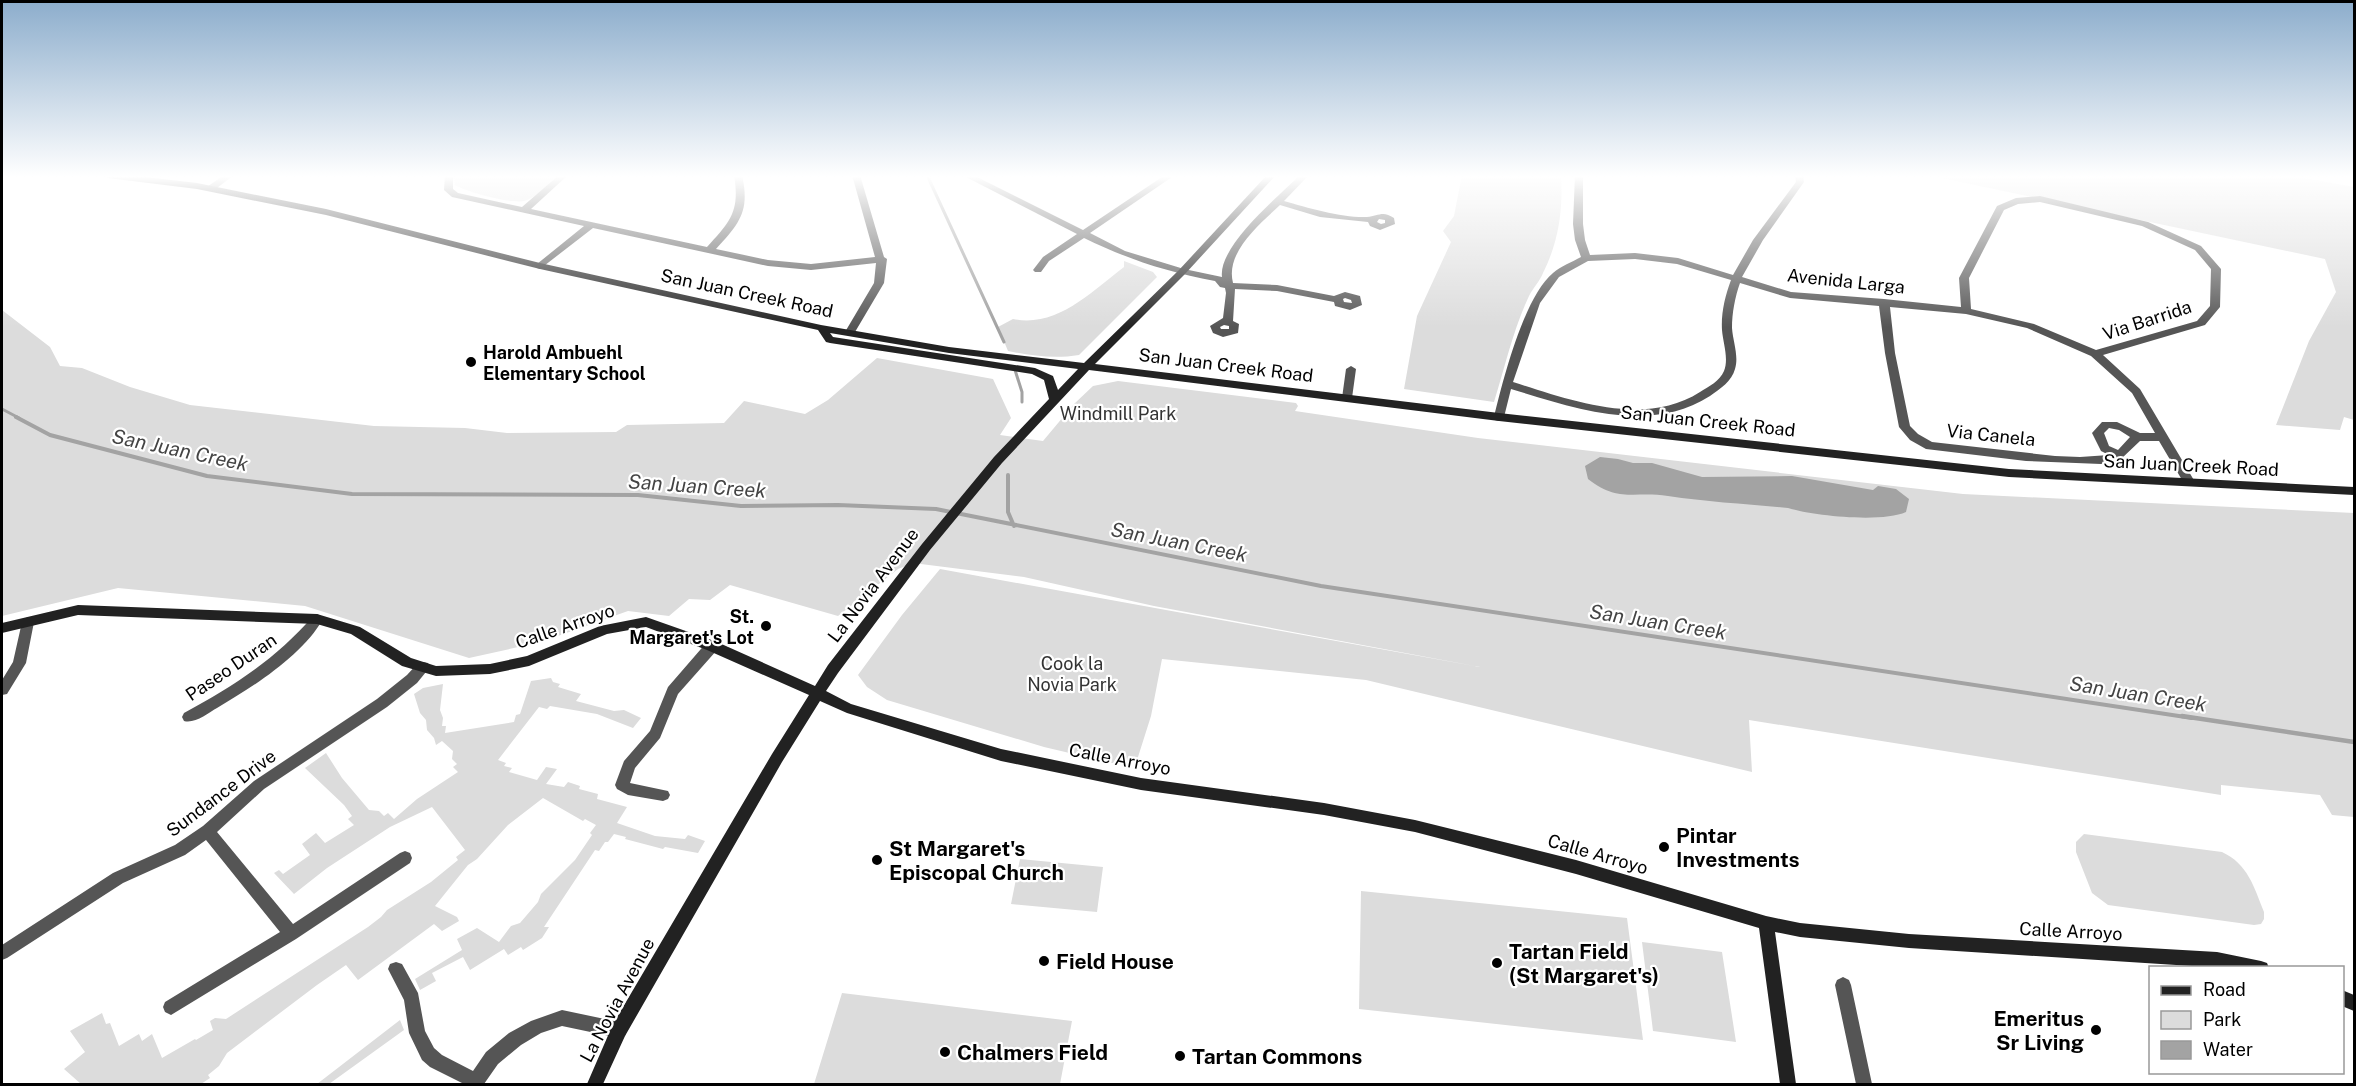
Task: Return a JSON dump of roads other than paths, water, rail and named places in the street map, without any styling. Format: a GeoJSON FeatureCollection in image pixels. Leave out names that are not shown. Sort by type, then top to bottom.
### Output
{"type":"FeatureCollection","features":[{"type":"Feature","properties":{"kind":"main road","name":"San Juan Creek Road"},"geometry":{"type":"LineString","coordinates":[[380,226],[540,266],[821,328],[970,352],[1499,417],[2009,473],[2355,491]]}},
{"type":"Feature","properties":{"kind":"main road","name":"La Novia Avenue"},"geometry":{"type":"LineString","coordinates":[[595,1084],[619,1030],[777,758],[833,669],[926,547],[998,460],[1225,226]]}},
{"type":"Feature","properties":{"kind":"main road"},"geometry":{"type":"LineString","coordinates":[[821,328],[830,340],[1035,371],[1049,378],[1055,400]]}},
{"type":"Feature","properties":{"kind":"main road","name":"Calle Arroyo"},"geometry":{"type":"LineString","coordinates":[[2,628],[78,610],[317,619],[355,630],[407,662],[436,671],[463,671],[529,661],[605,629],[646,622],[712,646],[794,681],[847,708],[1001,755],[1141,784],[1336,811],[1415,826],[1576,867],[1766,923],[1856,937],[2217,959],[2251,966]]}},
{"type":"Feature","properties":{"kind":"main road"},"geometry":{"type":"LineString","coordinates":[[1766,923],[1788,1084]]}},
{"type":"Feature","properties":{"kind":"street"},"geometry":{"type":"LineString","coordinates":[[540,266],[590,226]]}},
{"type":"Feature","properties":{"kind":"street"},"geometry":{"type":"LineString","coordinates":[[594,226],[768,263],[811,267],[882,259]]}},
{"type":"Feature","properties":{"kind":"street"},"geometry":{"type":"LineString","coordinates":[[710,250],[731,226]]}},
{"type":"Feature","properties":{"kind":"street"},"geometry":{"type":"LineString","coordinates":[[850,333],[879,283],[882,259],[872,226]]}},
{"type":"Feature","properties":{"kind":"street"},"geometry":{"type":"LineString","coordinates":[[1069,226],[1122,253],[1182,272],[1193,281],[1215,286],[1277,288],[1337,300]]}},
{"type":"Feature","properties":{"kind":"street"},"geometry":{"type":"LineString","coordinates":[[1038,270],[1046,259],[1094,226]]}},
{"type":"Feature","properties":{"kind":"street"},"geometry":{"type":"LineString","coordinates":[[1227,321],[1231,293],[1227,285],[1226,274],[1230,258],[1254,226]]}},
{"type":"Feature","properties":{"kind":"street"},"geometry":{"type":"LineString","coordinates":[[1579,226],[1581,243],[1586,250],[1586,258]]}},
{"type":"Feature","properties":{"kind":"street"},"geometry":{"type":"LineString","coordinates":[[1507,384],[1575,405],[1614,410],[1661,411],[1697,401],[1721,381],[1730,369],[1727,325],[1736,279],[1769,226]]}},
{"type":"Feature","properties":{"kind":"street","name":"Via Barrida"},"geometry":{"type":"LineString","coordinates":[[1966,311],[1964,278],[1991,226]]}},
{"type":"Feature","properties":{"kind":"street","name":"Via Barrida"},"geometry":{"type":"LineString","coordinates":[[2095,354],[2201,323],[2215,306],[2216,269],[2198,248],[2149,226]]}},
{"type":"Feature","properties":{"kind":"street","name":"Avenida Larga"},"geometry":{"type":"LineString","coordinates":[[1499,417],[1507,384],[1535,303],[1556,275],[1586,258],[1635,256],[1678,261],[1790,295],[1966,311],[2030,327],[2095,354],[2136,391],[2189,482]]}},
{"type":"Feature","properties":{"kind":"street","name":"Via Canela"},"geometry":{"type":"LineString","coordinates":[[1884,302],[1890,352],[1905,427],[1914,437],[1930,446],[2064,459],[2104,461],[2118,455]]}},
{"type":"Feature","properties":{"kind":"street"},"geometry":{"type":"LineString","coordinates":[[1347,398],[1352,369]]}},
{"type":"Feature","properties":{"kind":"street"},"geometry":{"type":"LineString","coordinates":[[2138,437],[2118,455],[2101,444],[2098,433],[2100,428],[2111,424],[2118,425],[2138,437],[2163,437]]}},
{"type":"Feature","properties":{"kind":"street","name":"Paseo Duran"},"geometry":{"type":"LineString","coordinates":[[189,717],[230,695],[269,668],[302,639],[317,619]]}},
{"type":"Feature","properties":{"kind":"street"},"geometry":{"type":"LineString","coordinates":[[2,690],[19,663],[28,622]]}},
{"type":"Feature","properties":{"kind":"street"},"geometry":{"type":"LineString","coordinates":[[663,795],[628,789],[622,785],[623,778],[629,765],[656,734],[673,691],[712,646]]}},
{"type":"Feature","properties":{"kind":"street","name":"Sundance Drive"},"geometry":{"type":"LineString","coordinates":[[2,954],[118,878],[180,850],[208,831],[259,785],[382,703],[423,667]]}},
{"type":"Feature","properties":{"kind":"street"},"geometry":{"type":"LineString","coordinates":[[208,831],[291,934]]}},
{"type":"Feature","properties":{"kind":"street"},"geometry":{"type":"LineString","coordinates":[[171,1007],[291,934],[405,858]]}},
{"type":"Feature","properties":{"kind":"street"},"geometry":{"type":"LineString","coordinates":[[396,969],[412,998],[417,1033],[428,1054],[475,1083],[492,1058],[515,1039],[537,1027],[562,1018],[619,1030]]}},
{"type":"Feature","properties":{"kind":"street"},"geometry":{"type":"LineString","coordinates":[[1843,985],[1864,1084]]}},
{"type":"Feature","properties":{"kind":"water"},"geometry":{"type":"Polygon","coordinates":[[[1600,457],[1633,463],[1652,463],[1702,477],[1792,476],[1873,490],[1878,486],[1896,489],[1909,499],[1906,512],[1865,518],[1830,516],[1788,508],[1656,495],[1618,494],[1588,479],[1585,466],[1600,457]]]}},
{"type":"Feature","properties":{"kind":"waterway"},"geometry":{"type":"LineString","coordinates":[[950,226],[1004,342]]}},
{"type":"Feature","properties":{"kind":"waterway"},"geometry":{"type":"LineString","coordinates":[[1015,370],[1022,392],[1022,402]]}},
{"type":"Feature","properties":{"kind":"waterway","name":"San Juan Creek"},"geometry":{"type":"LineString","coordinates":[[2,409],[19,418]]}},
{"type":"Feature","properties":{"kind":"waterway","name":"San Juan Creek"},"geometry":{"type":"LineString","coordinates":[[16,417],[50,435],[207,476],[352,494],[638,495],[741,506],[838,505],[936,509],[1013,524]]}},
{"type":"Feature","properties":{"kind":"waterway"},"geometry":{"type":"LineString","coordinates":[[1008,475],[1008,512],[1013,524]]}},
{"type":"Feature","properties":{"kind":"waterway","name":"San Juan Creek"},"geometry":{"type":"LineString","coordinates":[[1013,524],[1321,586],[2192,718]]}},
{"type":"Feature","properties":{"kind":"waterway","name":"San Juan Creek"},"geometry":{"type":"LineString","coordinates":[[2182,716],[2354,742]]}},
{"type":"Feature","properties":{"kind":"place","name":"Harold Ambuehl Elementary School"},"geometry":{"type":"Point","coordinates":[471,362]}},
{"type":"Feature","properties":{"kind":"place","name":"St. Margaret's Lot"},"geometry":{"type":"Point","coordinates":[766,626]}},
{"type":"Feature","properties":{"kind":"place","name":"Pintar Investments"},"geometry":{"type":"Point","coordinates":[1664,847]}},
{"type":"Feature","properties":{"kind":"place","name":"St Margaret's Episcopal Church"},"geometry":{"type":"Point","coordinates":[877,860]}},
{"type":"Feature","properties":{"kind":"place","name":"Field House"},"geometry":{"type":"Point","coordinates":[1044,961]}},
{"type":"Feature","properties":{"kind":"place","name":"Tartan Field (St Margaret's)"},"geometry":{"type":"Point","coordinates":[1497,963]}},
{"type":"Feature","properties":{"kind":"place","name":"Emeritus Sr Living"},"geometry":{"type":"Point","coordinates":[2096,1030]}},
{"type":"Feature","properties":{"kind":"place","name":"Chalmers Field"},"geometry":{"type":"Point","coordinates":[945,1052]}},
{"type":"Feature","properties":{"kind":"place","name":"Tartan Commons"},"geometry":{"type":"Point","coordinates":[1180,1056]}},
{"type":"Feature","properties":{"kind":"park label","name":"Windmill Park"},"geometry":{"type":"Point","coordinates":[1118,413]}},
{"type":"Feature","properties":{"kind":"park label","name":"Cook la Novia Park"},"geometry":{"type":"Point","coordinates":[1072,673]}}]}
